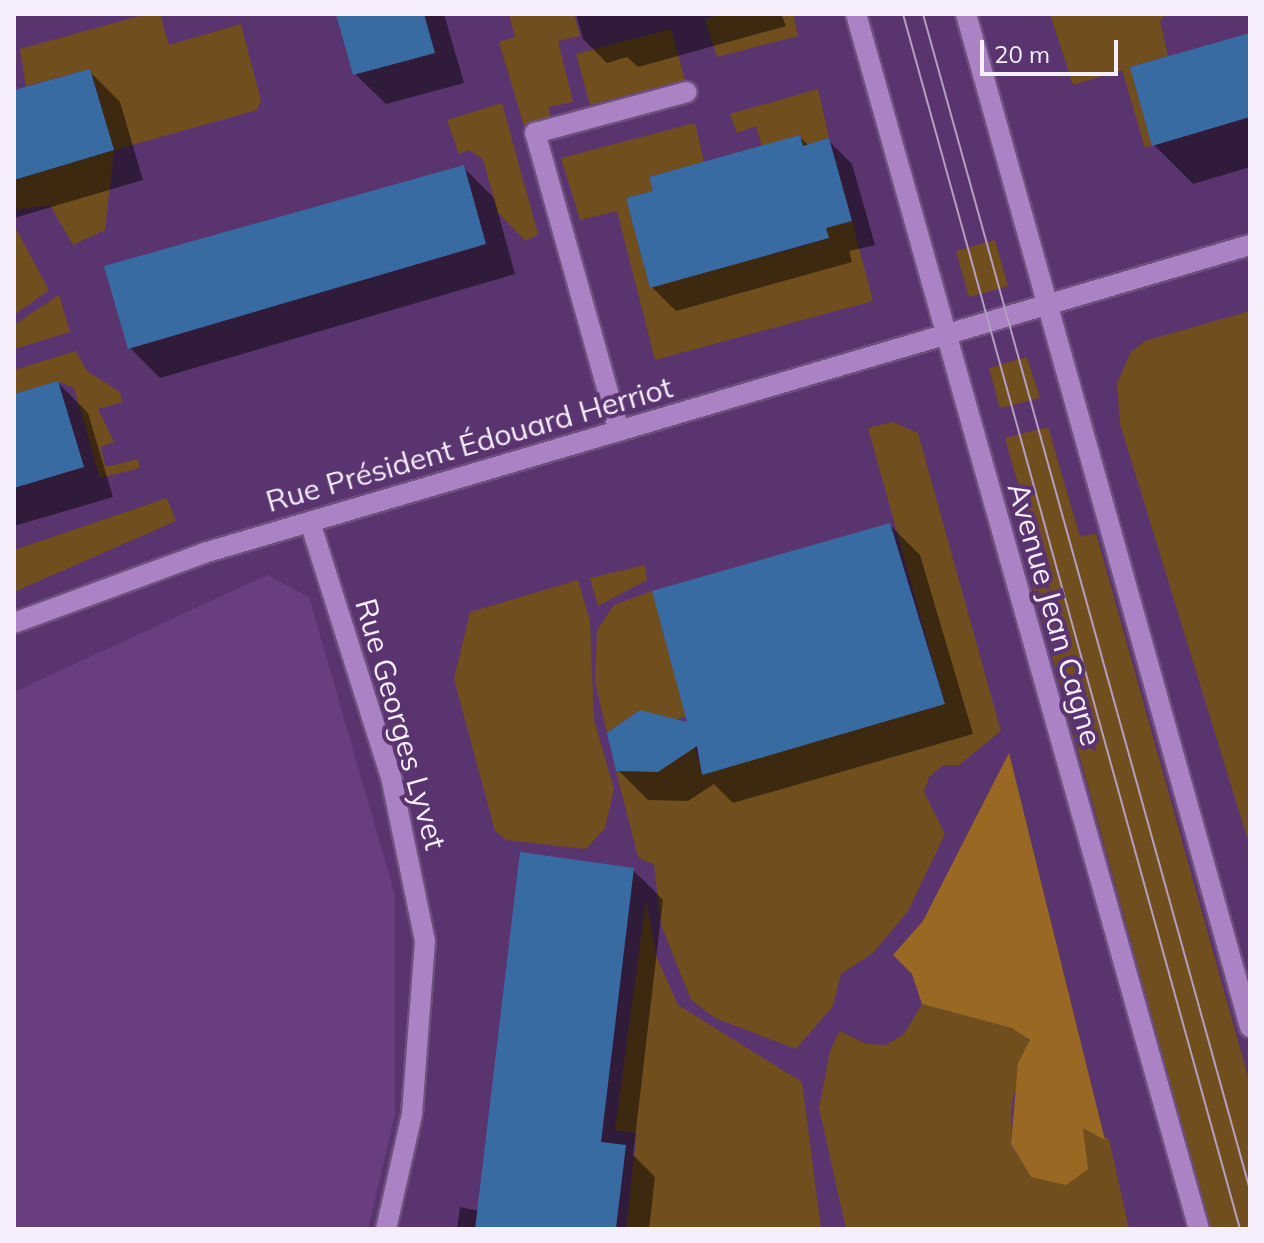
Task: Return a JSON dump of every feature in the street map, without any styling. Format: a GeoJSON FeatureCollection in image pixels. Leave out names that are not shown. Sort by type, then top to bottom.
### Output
{"type":"FeatureCollection","features":[{"type":"Feature","properties":{"kind":"street","name":"Avenue Jean Cagne"},"geometry":{"type":"LineString","coordinates":[[856,14],[944,335],[1199,1229]]}},
{"type":"Feature","properties":{"kind":"street"},"geometry":{"type":"LineString","coordinates":[[966,14],[1051,303],[1250,1027]]}},
{"type":"Feature","properties":{"kind":"street"},"geometry":{"type":"LineString","coordinates":[[619,431],[535,133],[687,92]]}},
{"type":"Feature","properties":{"kind":"street","name":"Rue Président Édouard Herriot"},"geometry":{"type":"LineString","coordinates":[[14,623],[310,522],[1250,245]]}},
{"type":"Feature","properties":{"kind":"street","name":"Rue Georges Lyvet"},"geometry":{"type":"LineString","coordinates":[[310,522],[391,777],[425,941],[412,1114],[386,1229]]}},
{"type":"Feature","properties":{"kind":"shaded area"},"geometry":{"type":"Polygon","coordinates":[[[147,14],[160,14],[169,45],[241,24],[261,101],[257,110],[114,150],[90,69],[26,86],[20,49],[147,14]]]}},
{"type":"Feature","properties":{"kind":"shaded area"},"geometry":{"type":"Polygon","coordinates":[[[509,14],[574,14],[580,36],[558,41],[573,102],[548,107],[552,122],[524,126],[499,42],[515,37],[509,14]]]}},
{"type":"Feature","properties":{"kind":"shaded area"},"geometry":{"type":"Polygon","coordinates":[[[723,14],[793,14],[798,36],[717,57],[705,19],[723,14]]]}},
{"type":"Feature","properties":{"kind":"shaded area"},"geometry":{"type":"Polygon","coordinates":[[[1050,14],[1166,14],[1160,21],[1168,56],[1130,67],[1152,146],[1145,148],[1122,70],[1073,85],[1050,14]]]}},
{"type":"Feature","properties":{"kind":"shaded area"},"geometry":{"type":"Polygon","coordinates":[[[671,29],[685,80],[590,105],[576,54],[671,29]]]}},
{"type":"Feature","properties":{"kind":"shaded area"},"geometry":{"type":"Polygon","coordinates":[[[818,89],[829,138],[803,146],[800,135],[762,146],[756,126],[737,133],[730,114],[818,89]]]}},
{"type":"Feature","properties":{"kind":"shaded area"},"geometry":{"type":"Polygon","coordinates":[[[502,103],[538,234],[526,241],[498,213],[483,159],[469,150],[459,154],[447,120],[502,103]]]}},
{"type":"Feature","properties":{"kind":"shaded area"},"geometry":{"type":"Polygon","coordinates":[[[695,123],[704,162],[649,177],[653,191],[626,198],[650,288],[769,245],[772,255],[828,239],[826,228],[852,221],[873,301],[655,360],[617,211],[580,220],[561,158],[695,123]]]}},
{"type":"Feature","properties":{"kind":"shaded area"},"geometry":{"type":"Polygon","coordinates":[[[114,150],[105,230],[73,245],[50,205],[14,210],[14,180],[114,150]]]}},
{"type":"Feature","properties":{"kind":"shaded area"},"geometry":{"type":"Polygon","coordinates":[[[14,225],[49,290],[14,315],[14,225]]]}},
{"type":"Feature","properties":{"kind":"shaded area"},"geometry":{"type":"Polygon","coordinates":[[[995,240],[1008,286],[969,297],[956,251],[995,240]]]}},
{"type":"Feature","properties":{"kind":"shaded area"},"geometry":{"type":"Polygon","coordinates":[[[59,295],[70,332],[14,349],[14,325],[59,295]]]}},
{"type":"Feature","properties":{"kind":"shaded area"},"geometry":{"type":"Polygon","coordinates":[[[1250,311],[1250,847],[1120,424],[1117,383],[1131,352],[1145,341],[1250,311]]]}},
{"type":"Feature","properties":{"kind":"shaded area"},"geometry":{"type":"Polygon","coordinates":[[[76,351],[87,371],[120,392],[122,402],[98,409],[114,442],[100,447],[106,467],[138,459],[140,468],[100,478],[74,388],[58,381],[14,394],[14,370],[76,351]]]}},
{"type":"Feature","properties":{"kind":"shaded area"},"geometry":{"type":"Polygon","coordinates":[[[1027,357],[1040,398],[1000,408],[989,368],[1027,357]]]}},
{"type":"Feature","properties":{"kind":"shaded area"},"geometry":{"type":"Polygon","coordinates":[[[893,422],[918,433],[1001,731],[959,765],[943,765],[929,777],[924,792],[945,834],[908,911],[873,953],[841,974],[833,1006],[796,1049],[715,1018],[691,1000],[661,924],[654,865],[638,857],[616,771],[658,772],[674,746],[693,741],[702,774],[945,704],[868,428],[893,422]]]}},
{"type":"Feature","properties":{"kind":"shaded area"},"geometry":{"type":"Polygon","coordinates":[[[1048,427],[1080,537],[1096,533],[1250,1084],[1250,1229],[1211,1229],[1025,559],[1038,555],[1005,438],[1048,427]]]}},
{"type":"Feature","properties":{"kind":"shaded area"},"geometry":{"type":"Polygon","coordinates":[[[167,498],[176,521],[14,592],[14,550],[167,498]]]}},
{"type":"Feature","properties":{"kind":"shaded area"},"geometry":{"type":"Polygon","coordinates":[[[645,565],[647,580],[598,606],[590,578],[645,565]]]}},
{"type":"Feature","properties":{"kind":"shaded area"},"geometry":{"type":"Polygon","coordinates":[[[267,575],[309,597],[395,895],[395,1113],[368,1229],[14,1229],[14,692],[267,575]]]}},
{"type":"Feature","properties":{"kind":"shaded area"},"geometry":{"type":"Polygon","coordinates":[[[578,580],[590,621],[594,720],[614,789],[605,828],[586,849],[506,840],[495,831],[454,679],[470,612],[578,580]]]}},
{"type":"Feature","properties":{"kind":"shaded area"},"geometry":{"type":"Polygon","coordinates":[[[652,591],[686,716],[664,723],[640,710],[607,733],[595,682],[597,630],[614,605],[652,591]]]}},
{"type":"Feature","properties":{"kind":"shaded area"},"geometry":{"type":"Polygon","coordinates":[[[1009,753],[1105,1140],[1083,1128],[1088,1169],[1066,1185],[1031,1177],[1011,1144],[1018,1063],[1030,1040],[1012,1028],[922,1004],[912,974],[893,955],[923,921],[1009,753]]]}},
{"type":"Feature","properties":{"kind":"shaded area"},"geometry":{"type":"Polygon","coordinates":[[[646,900],[657,958],[678,1005],[802,1082],[821,1229],[626,1229],[637,1133],[615,1130],[646,900]]]}},
{"type":"Feature","properties":{"kind":"shaded area"},"geometry":{"type":"Polygon","coordinates":[[[922,1004],[1013,1028],[1030,1041],[1012,1101],[1011,1145],[1031,1177],[1083,1127],[1109,1139],[1129,1229],[846,1229],[819,1108],[830,1051],[840,1031],[866,1044],[886,1045],[904,1034],[922,1004]]]}},
{"type":"Feature","properties":{"kind":"building"},"geometry":{"type":"Polygon","coordinates":[[[336,14],[424,14],[435,53],[353,75],[336,14]]]}},
{"type":"Feature","properties":{"kind":"building"},"geometry":{"type":"Polygon","coordinates":[[[1250,33],[1250,117],[1152,146],[1130,67],[1250,33]]]}},
{"type":"Feature","properties":{"kind":"building"},"geometry":{"type":"Polygon","coordinates":[[[90,69],[114,150],[14,180],[14,90],[90,69]]]}},
{"type":"Feature","properties":{"kind":"building"},"geometry":{"type":"Polygon","coordinates":[[[800,135],[803,146],[829,138],[852,221],[826,228],[829,238],[650,288],[626,198],[653,191],[649,177],[800,135]]]}},
{"type":"Feature","properties":{"kind":"building"},"geometry":{"type":"Polygon","coordinates":[[[464,165],[486,244],[128,349],[104,266],[464,165]]]}},
{"type":"Feature","properties":{"kind":"building"},"geometry":{"type":"Polygon","coordinates":[[[58,381],[84,467],[14,488],[14,394],[58,381]]]}},
{"type":"Feature","properties":{"kind":"building"},"geometry":{"type":"Polygon","coordinates":[[[890,523],[945,704],[702,775],[697,746],[658,772],[616,771],[607,733],[640,710],[687,722],[652,591],[890,523]]]}},
{"type":"Feature","properties":{"kind":"building"},"geometry":{"type":"Polygon","coordinates":[[[520,852],[634,868],[601,1142],[626,1145],[616,1228],[475,1229],[520,852]]]}},
{"type":"Feature","properties":{"kind":"tram line"},"geometry":{"type":"LineString","coordinates":[[903,14],[1240,1229]]}},
{"type":"Feature","properties":{"kind":"tram line"},"geometry":{"type":"LineString","coordinates":[[923,14],[1250,1190]]}}]}
